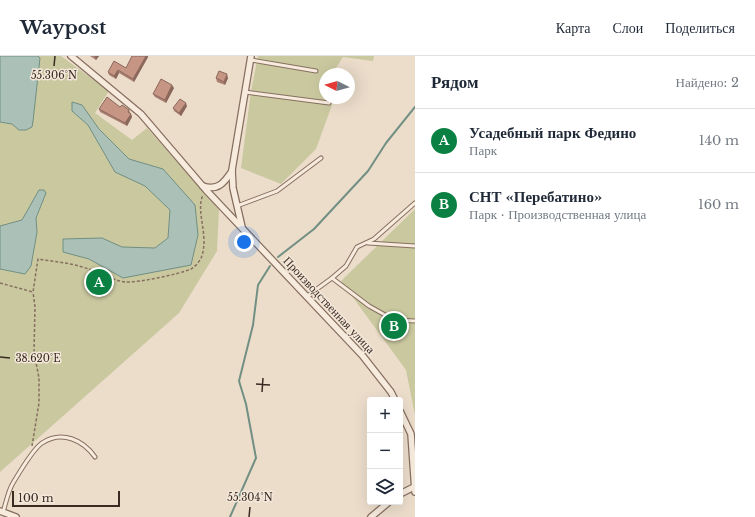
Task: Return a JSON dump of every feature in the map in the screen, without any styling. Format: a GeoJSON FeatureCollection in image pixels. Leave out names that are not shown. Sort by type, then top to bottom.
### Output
{"type":"FeatureCollection","features":[{"type":"Feature","properties":{"kind":"street","name":"Производственная улица"},"geometry":{"type":"LineString","coordinates":[[71,56],[141,114],[206,190],[362,355],[394,397]]}},
{"type":"Feature","properties":{"kind":"street"},"geometry":{"type":"LineString","coordinates":[[242,227],[233,188],[232,170],[250,58]]}},
{"type":"Feature","properties":{"kind":"street"},"geometry":{"type":"LineString","coordinates":[[202,185],[210,188],[217,187],[224,183],[232,170]]}},
{"type":"Feature","properties":{"kind":"street"},"geometry":{"type":"LineString","coordinates":[[403,417],[411,434],[415,489],[403,493]]}},
{"type":"Feature","properties":{"kind":"street"},"geometry":{"type":"LineString","coordinates":[[371,517],[386,505]]}},
{"type":"Feature","properties":{"kind":"street"},"geometry":{"type":"LineString","coordinates":[[2,512],[16,517]]}},
{"type":"Feature","properties":{"kind":"lane"},"geometry":{"type":"LineString","coordinates":[[250,58],[316,71]]}},
{"type":"Feature","properties":{"kind":"lane"},"geometry":{"type":"LineString","coordinates":[[245,92],[319,102]]}},
{"type":"Feature","properties":{"kind":"lane"},"geometry":{"type":"LineString","coordinates":[[237,206],[277,191],[321,158]]}},
{"type":"Feature","properties":{"kind":"lane"},"geometry":{"type":"LineString","coordinates":[[306,297],[346,266],[357,247],[374,238],[415,203]]}},
{"type":"Feature","properties":{"kind":"lane"},"geometry":{"type":"LineString","coordinates":[[366,243],[415,246]]}},
{"type":"Feature","properties":{"kind":"lane"},"geometry":{"type":"LineString","coordinates":[[332,278],[369,306],[394,320],[415,321]]}},
{"type":"Feature","properties":{"kind":"lane"},"geometry":{"type":"LineString","coordinates":[[2,512],[12,484],[41,443],[65,436],[76,439],[87,446],[95,457]]}},
{"type":"Feature","properties":{"kind":"path"},"geometry":{"type":"LineString","coordinates":[[30,458],[39,403],[39,378],[34,352],[35,307],[33,292],[38,260],[72,263],[93,270],[113,280],[128,282],[149,279],[191,269],[201,257],[205,238],[200,204],[206,190]]}},
{"type":"Feature","properties":{"kind":"path"},"geometry":{"type":"LineString","coordinates":[[0,283],[33,292]]}},
{"type":"Feature","properties":{"kind":"green space"},"geometry":{"type":"Polygon","coordinates":[[[0,56],[61,56],[109,91],[95,113],[132,140],[147,128],[219,210],[217,251],[179,313],[0,472],[0,56]]]}},
{"type":"Feature","properties":{"kind":"green space"},"geometry":{"type":"Polygon","coordinates":[[[258,56],[374,56],[373,61],[343,57],[336,68],[319,68],[319,104],[332,105],[316,149],[281,184],[241,168],[251,91],[258,56]]]}},
{"type":"Feature","properties":{"kind":"green space"},"geometry":{"type":"Polygon","coordinates":[[[415,209],[415,415],[406,370],[341,281],[415,209]]]}},
{"type":"Feature","properties":{"kind":"shaded area"},"geometry":{"type":"Polygon","coordinates":[[[0,56],[38,56],[40,58],[32,127],[26,130],[19,130],[12,124],[0,122],[0,56]]]}},
{"type":"Feature","properties":{"kind":"shaded area"},"geometry":{"type":"Polygon","coordinates":[[[72,102],[82,105],[99,129],[129,159],[163,169],[195,205],[198,235],[191,265],[123,278],[89,259],[63,252],[63,239],[102,238],[122,247],[155,248],[168,238],[170,210],[145,186],[115,172],[88,125],[72,111],[72,102]]]}},
{"type":"Feature","properties":{"kind":"shaded area"},"geometry":{"type":"Polygon","coordinates":[[[39,190],[44,190],[46,193],[36,218],[37,232],[31,266],[25,274],[0,269],[0,226],[22,220],[39,190]]]}},
{"type":"Feature","properties":{"kind":"building"},"geometry":{"type":"Polygon","coordinates":[[[132,56],[146,56],[133,79],[118,70],[114,76],[108,72],[114,61],[126,68],[132,56]]]}},
{"type":"Feature","properties":{"kind":"building"},"geometry":{"type":"Polygon","coordinates":[[[219,71],[227,74],[224,82],[216,78],[219,71]]]}},
{"type":"Feature","properties":{"kind":"building"},"geometry":{"type":"Polygon","coordinates":[[[161,79],[172,85],[165,100],[153,94],[161,79]]]}},
{"type":"Feature","properties":{"kind":"building"},"geometry":{"type":"Polygon","coordinates":[[[107,97],[120,107],[122,105],[129,110],[128,112],[131,114],[125,123],[99,109],[107,97]]]}},
{"type":"Feature","properties":{"kind":"building"},"geometry":{"type":"Polygon","coordinates":[[[180,99],[186,103],[179,113],[173,108],[180,99]]]}},
{"type":"Feature","properties":{"kind":"waterway"},"geometry":{"type":"LineString","coordinates":[[278,257],[314,229],[368,171],[386,143],[415,107]]}},
{"type":"Feature","properties":{"kind":"waterway"},"geometry":{"type":"LineString","coordinates":[[230,517],[256,458],[246,404],[239,381],[253,325],[258,285],[270,266]]}},
{"type":"Feature","properties":{"kind":"place","name":"Усадебный парк Федино"},"geometry":{"type":"Point","coordinates":[99,282]}},
{"type":"Feature","properties":{"kind":"place","name":"СНТ «Перебатино»"},"geometry":{"type":"Point","coordinates":[394,326]}}]}
